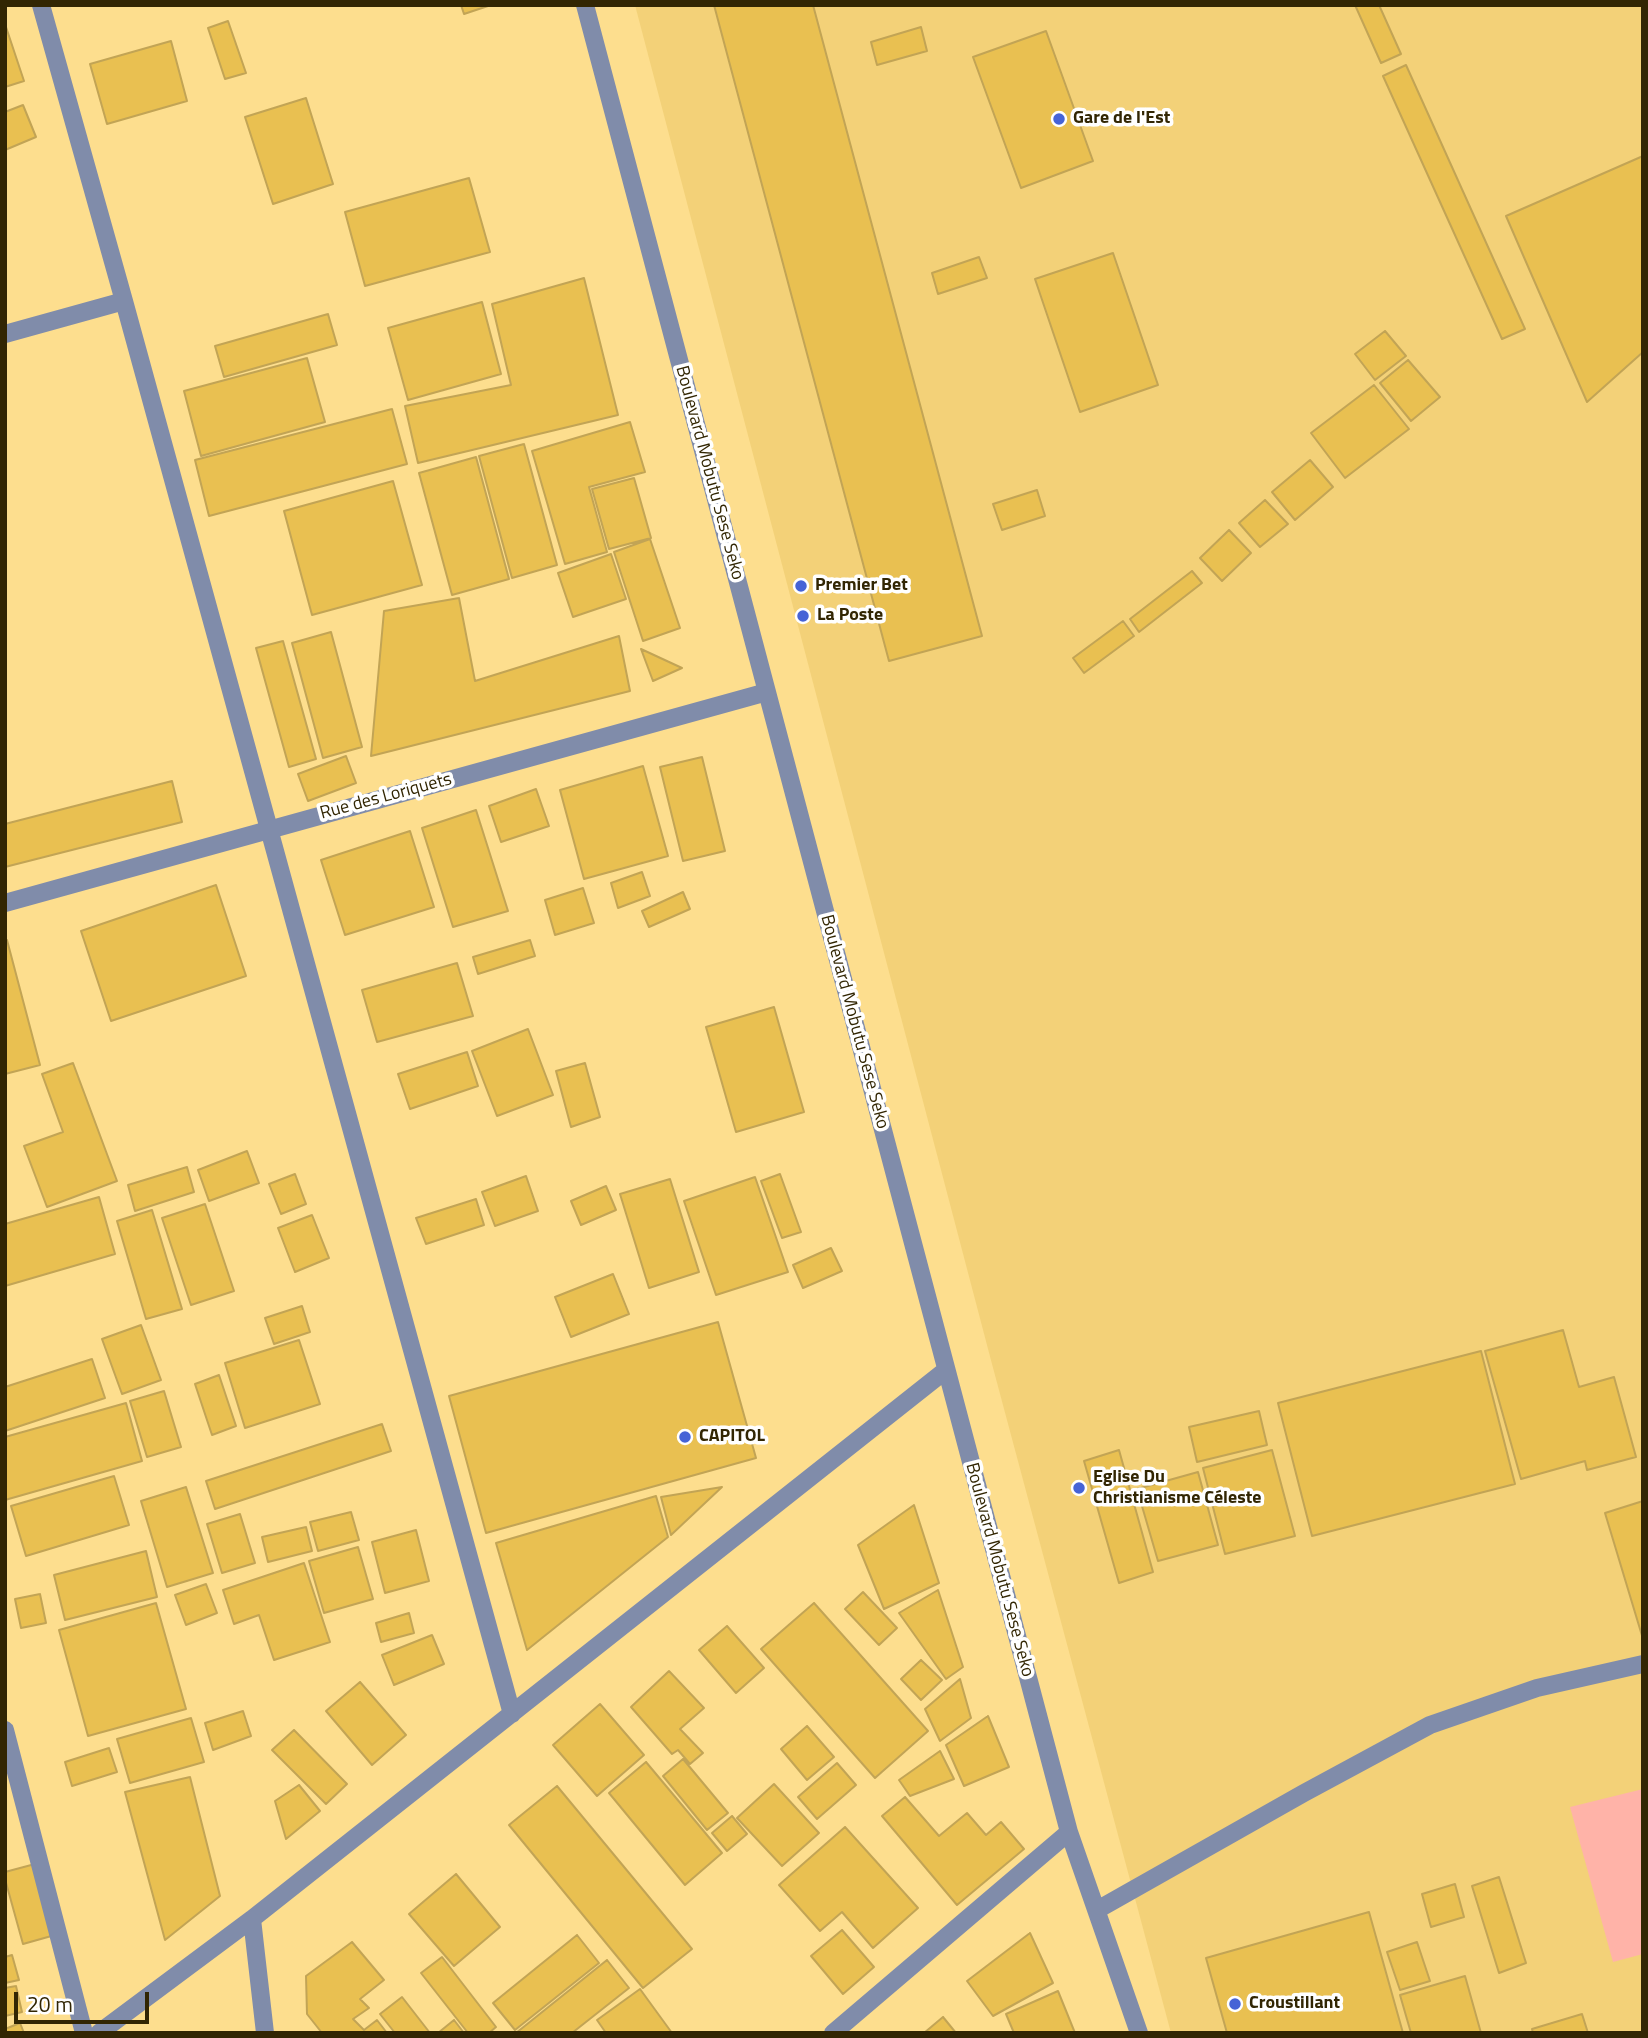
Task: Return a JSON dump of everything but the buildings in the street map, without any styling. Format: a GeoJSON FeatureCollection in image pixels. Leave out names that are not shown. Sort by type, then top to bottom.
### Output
{"type":"FeatureCollection","features":[{"type":"Feature","properties":{"kind":"street"},"geometry":{"type":"LineString","coordinates":[[41,5],[512,1714]]}},
{"type":"Feature","properties":{"kind":"street","name":"Boulevard Mobutu Sese Seko"},"geometry":{"type":"LineString","coordinates":[[586,5],[1069,1832],[1139,2033]]}},
{"type":"Feature","properties":{"kind":"street"},"geometry":{"type":"LineString","coordinates":[[5,334],[124,301]]}},
{"type":"Feature","properties":{"kind":"street","name":"Rue des Loriquets"},"geometry":{"type":"LineString","coordinates":[[5,902],[767,692]]}},
{"type":"Feature","properties":{"kind":"street"},"geometry":{"type":"LineString","coordinates":[[99,2033],[253,1919],[946,1370]]}},
{"type":"Feature","properties":{"kind":"street"},"geometry":{"type":"LineString","coordinates":[[1097,1910],[1430,1725],[1537,1688],[1643,1664]]}},
{"type":"Feature","properties":{"kind":"street"},"geometry":{"type":"LineString","coordinates":[[5,1730],[83,2033]]}},
{"type":"Feature","properties":{"kind":"street"},"geometry":{"type":"LineString","coordinates":[[833,2033],[1069,1832]]}},
{"type":"Feature","properties":{"kind":"street"},"geometry":{"type":"LineString","coordinates":[[253,1919],[265,2033]]}},
{"type":"Feature","properties":{"kind":"shaded area"},"geometry":{"type":"Polygon","coordinates":[[[635,5],[1643,5],[1643,2033],[1171,2033],[992,1364],[635,5]]]}},
{"type":"Feature","properties":{"kind":"shaded area"},"geometry":{"type":"Polygon","coordinates":[[[1643,1789],[1643,1954],[1613,1962],[1570,1807],[1643,1789]]]}},
{"type":"Feature","properties":{"kind":"place","name":"Gare de l'Est"},"geometry":{"type":"Point","coordinates":[1059,119]}},
{"type":"Feature","properties":{"kind":"place","name":"Premier Bet"},"geometry":{"type":"Point","coordinates":[801,586]}},
{"type":"Feature","properties":{"kind":"place","name":"La Poste"},"geometry":{"type":"Point","coordinates":[803,616]}},
{"type":"Feature","properties":{"kind":"place","name":"CAPITOL"},"geometry":{"type":"Point","coordinates":[685,1437]}},
{"type":"Feature","properties":{"kind":"place","name":"Eglise Du Christianisme Céleste"},"geometry":{"type":"Point","coordinates":[1079,1488]}},
{"type":"Feature","properties":{"kind":"place","name":"Croustillant"},"geometry":{"type":"Point","coordinates":[1235,2004]}}]}
